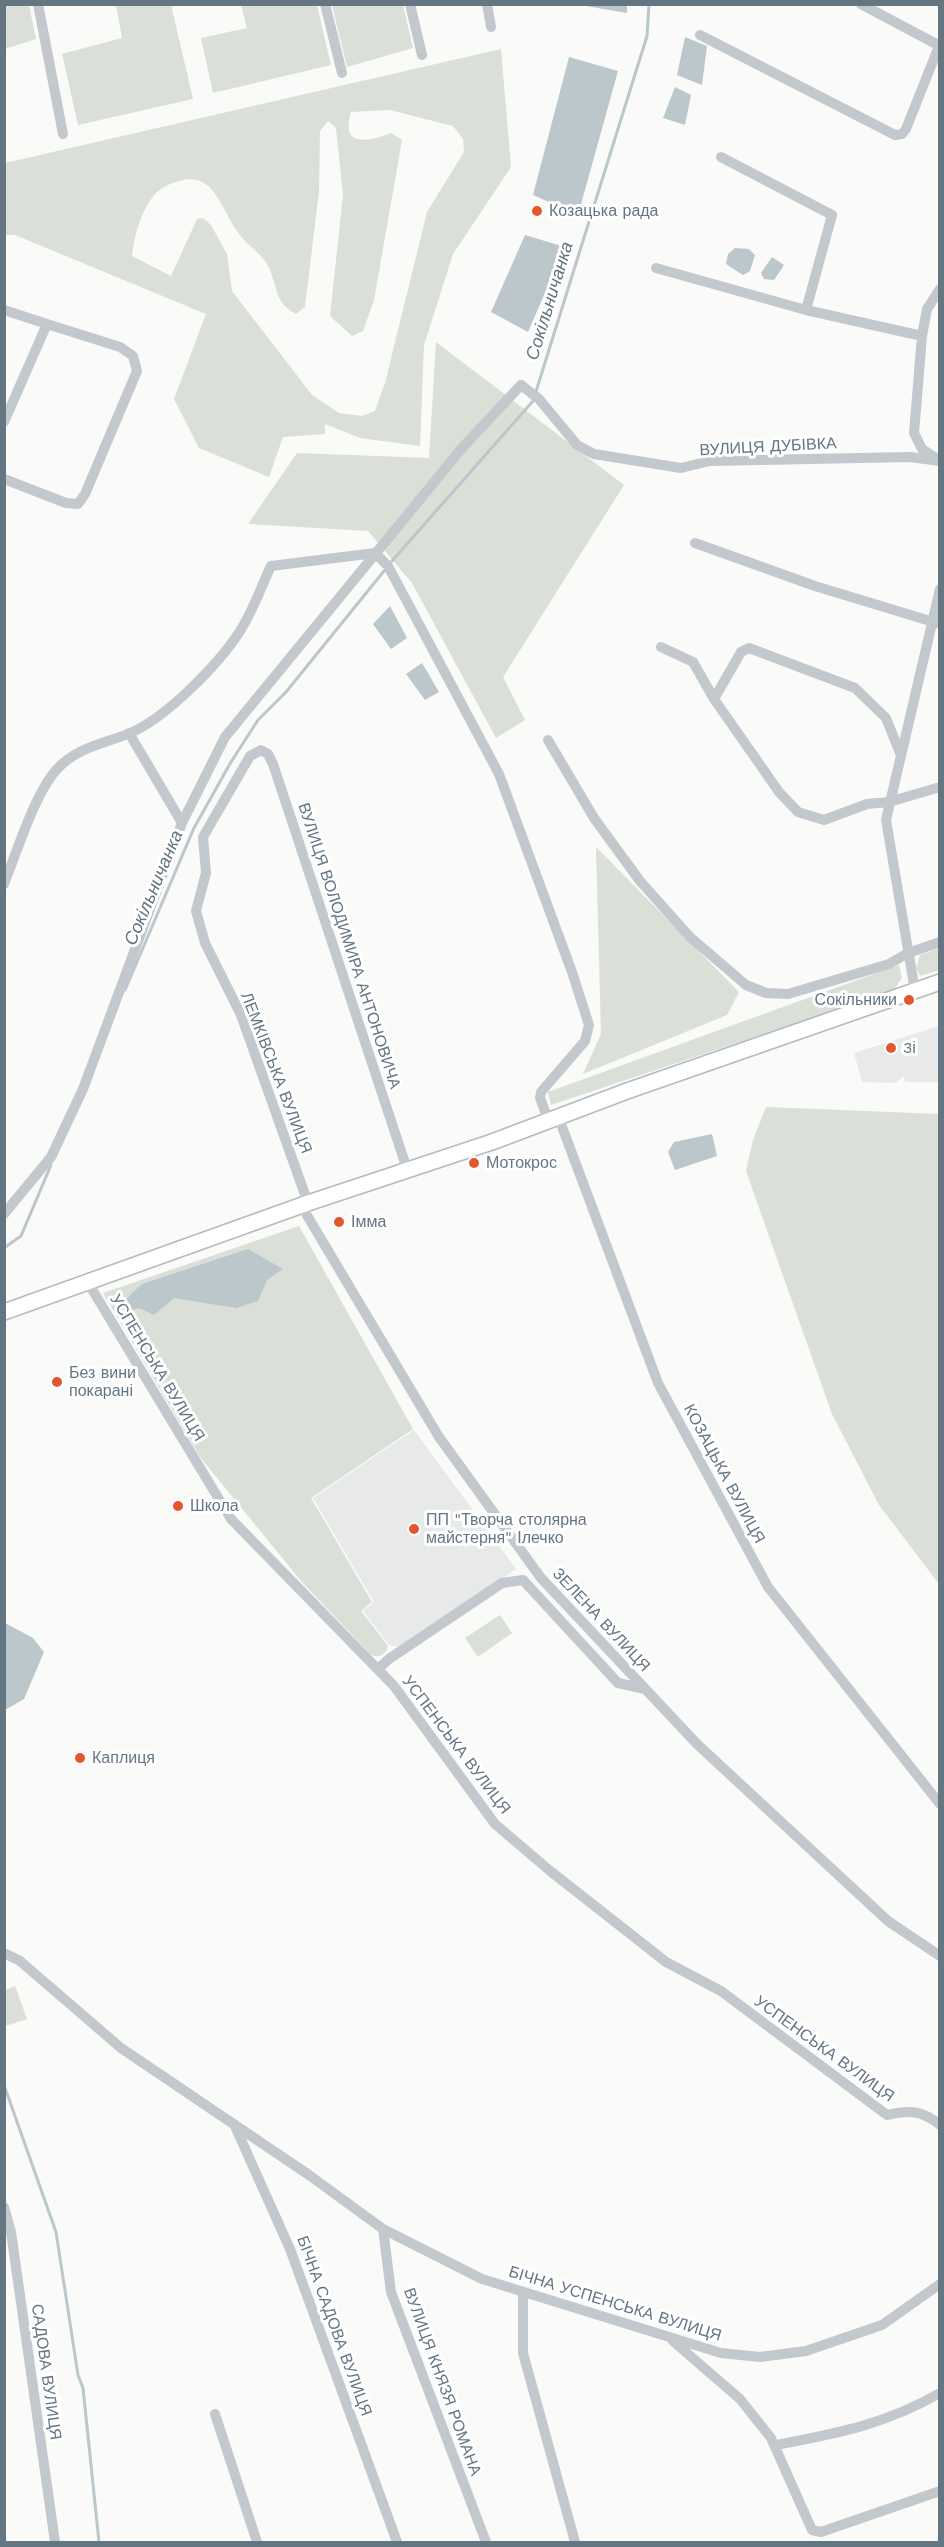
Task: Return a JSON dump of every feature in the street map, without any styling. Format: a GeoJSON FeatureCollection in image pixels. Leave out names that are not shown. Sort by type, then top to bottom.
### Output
{"type":"FeatureCollection","features":[{"type":"Feature","properties":{"kind":"main road"},"geometry":{"type":"LineString","coordinates":[[4,1312],[303,1205],[492,1142],[553,1118],[939,982]]}},
{"type":"Feature","properties":{"kind":"street"},"geometry":{"type":"LineString","coordinates":[[38,4],[63,134]]}},
{"type":"Feature","properties":{"kind":"street"},"geometry":{"type":"LineString","coordinates":[[325,4],[342,73]]}},
{"type":"Feature","properties":{"kind":"street"},"geometry":{"type":"LineString","coordinates":[[411,4],[422,55]]}},
{"type":"Feature","properties":{"kind":"street"},"geometry":{"type":"LineString","coordinates":[[487,4],[491,27]]}},
{"type":"Feature","properties":{"kind":"street"},"geometry":{"type":"LineString","coordinates":[[700,35],[895,135],[902,134],[939,46],[861,4]]}},
{"type":"Feature","properties":{"kind":"street"},"geometry":{"type":"LineString","coordinates":[[721,157],[832,215],[806,310]]}},
{"type":"Feature","properties":{"kind":"street"},"geometry":{"type":"LineString","coordinates":[[656,268],[806,310],[922,336]]}},
{"type":"Feature","properties":{"kind":"street"},"geometry":{"type":"LineString","coordinates":[[939,289],[927,309],[922,336],[914,433],[922,449],[939,461]]}},
{"type":"Feature","properties":{"kind":"street"},"geometry":{"type":"LineString","coordinates":[[4,310],[120,347],[133,356],[137,370],[85,494],[78,504],[66,503],[4,479]]}},
{"type":"Feature","properties":{"kind":"street"},"geometry":{"type":"LineString","coordinates":[[4,422],[47,324]]}},
{"type":"Feature","properties":{"kind":"street","name":"ВУЛИЦЯ ДУБІВКА"},"geometry":{"type":"LineString","coordinates":[[375,553],[463,447],[521,385],[537,397],[577,445],[594,454],[639,463],[681,468],[710,461],[909,457],[939,461]]}},
{"type":"Feature","properties":{"kind":"street"},"geometry":{"type":"LineString","coordinates":[[695,543],[935,624]]}},
{"type":"Feature","properties":{"kind":"street"},"geometry":{"type":"LineString","coordinates":[[4,884],[43,790],[55,771],[83,749],[129,733],[161,715],[215,663],[240,631],[271,566],[375,553]]}},
{"type":"Feature","properties":{"kind":"street"},"geometry":{"type":"LineString","coordinates":[[4,1214],[51,1157],[82,1089],[182,823],[225,737],[375,553]]}},
{"type":"Feature","properties":{"kind":"street","name":"КОЗАЦЬКА ВУЛИЦЯ"},"geometry":{"type":"LineString","coordinates":[[375,553],[388,566],[499,774],[572,972],[589,1024],[585,1041],[541,1092],[540,1098],[553,1118],[658,1383],[768,1587],[939,1804]]}},
{"type":"Feature","properties":{"kind":"street"},"geometry":{"type":"LineString","coordinates":[[913,992],[914,985],[886,820],[900,753],[935,624],[939,590]]}},
{"type":"Feature","properties":{"kind":"street"},"geometry":{"type":"LineString","coordinates":[[661,647],[693,662],[714,699],[779,792],[798,812],[824,820],[867,804],[889,802],[939,787]]}},
{"type":"Feature","properties":{"kind":"street"},"geometry":{"type":"LineString","coordinates":[[714,699],[741,652],[749,648],[855,688],[886,718],[900,753]]}},
{"type":"Feature","properties":{"kind":"street"},"geometry":{"type":"LineString","coordinates":[[129,733],[182,823]]}},
{"type":"Feature","properties":{"kind":"street"},"geometry":{"type":"LineString","coordinates":[[548,740],[594,818],[640,881],[690,937],[746,985],[766,993],[788,994],[889,964],[908,953],[939,942]]}},
{"type":"Feature","properties":{"kind":"street","name":"ВУЛИЦЯ ВОЛОДИМИРА АНТОНОВИЧА"},"geometry":{"type":"LineString","coordinates":[[250,756],[261,750],[268,754],[273,765],[407,1169]]}},
{"type":"Feature","properties":{"kind":"street","name":"ЛЕМКІВСЬКА ВУЛИЦЯ"},"geometry":{"type":"LineString","coordinates":[[250,756],[203,837],[206,873],[196,911],[205,943],[241,1016],[303,1205]]}},
{"type":"Feature","properties":{"kind":"street","name":"ЗЕЛЕНА ВУЛИЦЯ"},"geometry":{"type":"LineString","coordinates":[[303,1205],[438,1437],[536,1572],[697,1744],[888,1921],[939,1956]]}},
{"type":"Feature","properties":{"kind":"street","name":"УСПЕНСЬКА ВУЛИЦЯ"},"geometry":{"type":"LineString","coordinates":[[87,1281],[231,1519],[378,1669],[495,1824],[666,1962],[721,1991],[887,2115],[906,2111],[927,2114],[939,2125]]}},
{"type":"Feature","properties":{"kind":"street"},"geometry":{"type":"LineString","coordinates":[[378,1669],[389,1659],[502,1583],[523,1580],[536,1572]]}},
{"type":"Feature","properties":{"kind":"street"},"geometry":{"type":"LineString","coordinates":[[523,1580],[618,1683],[645,1689]]}},
{"type":"Feature","properties":{"kind":"street"},"geometry":{"type":"LineString","coordinates":[[4,1953],[20,1961],[121,2048],[383,2229]]}},
{"type":"Feature","properties":{"kind":"street","name":"БІЧНА САДОВА ВУЛИЦЯ"},"geometry":{"type":"LineString","coordinates":[[234,2124],[290,2249],[397,2542]]}},
{"type":"Feature","properties":{"kind":"street","name":"САДОВА ВУЛИЦЯ"},"geometry":{"type":"LineString","coordinates":[[4,2207],[11,2232],[55,2542]]}},
{"type":"Feature","properties":{"kind":"street","name":"БІЧНА УСПЕНСЬКА ВУЛИЦЯ"},"geometry":{"type":"LineString","coordinates":[[383,2229],[482,2279],[670,2339],[721,2353],[750,2356],[806,2352],[882,2325],[939,2284]]}},
{"type":"Feature","properties":{"kind":"street","name":"ВУЛИЦЯ КНЯЗЯ РОМАНА"},"geometry":{"type":"LineString","coordinates":[[383,2229],[391,2292],[486,2542]]}},
{"type":"Feature","properties":{"kind":"street"},"geometry":{"type":"LineString","coordinates":[[523,2293],[523,2353],[575,2542]]}},
{"type":"Feature","properties":{"kind":"street"},"geometry":{"type":"LineString","coordinates":[[670,2339],[740,2399],[776,2445],[812,2530],[816,2533],[939,2491]]}},
{"type":"Feature","properties":{"kind":"street"},"geometry":{"type":"LineString","coordinates":[[776,2445],[829,2435],[894,2417],[939,2392]]}},
{"type":"Feature","properties":{"kind":"street"},"geometry":{"type":"LineString","coordinates":[[215,2414],[257,2542]]}},
{"type":"Feature","properties":{"kind":"shaded area"},"geometry":{"type":"Polygon","coordinates":[[[4,5],[29,5],[36,39],[5,49],[4,5]]]}},
{"type":"Feature","properties":{"kind":"shaded area"},"geometry":{"type":"Polygon","coordinates":[[[116,5],[171,5],[193,99],[78,125],[62,54],[122,38],[116,5]]]}},
{"type":"Feature","properties":{"kind":"shaded area"},"geometry":{"type":"Polygon","coordinates":[[[241,5],[317,5],[331,65],[213,93],[201,38],[247,28],[241,5]]]}},
{"type":"Feature","properties":{"kind":"shaded area"},"geometry":{"type":"Polygon","coordinates":[[[332,5],[403,5],[413,48],[347,67],[332,5]]]}},
{"type":"Feature","properties":{"kind":"shaded area"},"geometry":{"type":"Polygon","coordinates":[[[580,5],[627,5],[627,13],[580,5]]]}},
{"type":"Feature","properties":{"kind":"shaded area"},"geometry":{"type":"Polygon","coordinates":[[[685,37],[707,46],[702,85],[677,75],[685,37]]]}},
{"type":"Feature","properties":{"kind":"shaded area"},"geometry":{"type":"Polygon","coordinates":[[[501,49],[511,167],[453,254],[424,345],[420,446],[360,438],[325,424],[325,434],[283,437],[269,477],[199,448],[174,399],[206,314],[15,235],[5,235],[5,163],[501,49]],[[390,110],[351,112],[349,132],[353,137],[365,140],[391,133],[402,140],[374,300],[363,331],[352,336],[330,316],[343,195],[336,128],[328,121],[320,131],[319,191],[305,307],[296,314],[283,303],[265,261],[242,238],[219,199],[203,183],[193,179],[164,187],[151,199],[141,218],[132,256],[171,276],[197,219],[203,218],[211,225],[227,254],[232,291],[312,395],[339,413],[362,416],[375,411],[385,383],[427,212],[464,152],[463,139],[453,126],[390,110]]]}},
{"type":"Feature","properties":{"kind":"shaded area"},"geometry":{"type":"Polygon","coordinates":[[[569,57],[618,71],[578,215],[533,195],[569,57]]]}},
{"type":"Feature","properties":{"kind":"shaded area"},"geometry":{"type":"Polygon","coordinates":[[[675,87],[691,95],[685,125],[663,118],[675,87]]]}},
{"type":"Feature","properties":{"kind":"shaded area"},"geometry":{"type":"Polygon","coordinates":[[[525,235],[565,247],[528,332],[491,312],[525,235]]]}},
{"type":"Feature","properties":{"kind":"shaded area"},"geometry":{"type":"Polygon","coordinates":[[[735,248],[749,249],[755,255],[750,271],[743,275],[726,264],[728,254],[735,248]]]}},
{"type":"Feature","properties":{"kind":"shaded area"},"geometry":{"type":"Polygon","coordinates":[[[772,257],[784,265],[774,280],[764,279],[761,273],[772,257]]]}},
{"type":"Feature","properties":{"kind":"shaded area"},"geometry":{"type":"Polygon","coordinates":[[[436,342],[624,485],[503,677],[525,720],[496,738],[412,583],[368,531],[248,524],[297,453],[429,458],[436,342]]]}},
{"type":"Feature","properties":{"kind":"shaded area"},"geometry":{"type":"Polygon","coordinates":[[[390,606],[407,638],[391,649],[373,624],[390,606]]]}},
{"type":"Feature","properties":{"kind":"shaded area"},"geometry":{"type":"Polygon","coordinates":[[[422,663],[439,692],[425,700],[406,674],[422,663]]]}},
{"type":"Feature","properties":{"kind":"shaded area"},"geometry":{"type":"Polygon","coordinates":[[[596,847],[739,992],[727,1015],[583,1074],[601,1034],[596,847]]]}},
{"type":"Feature","properties":{"kind":"shaded area"},"geometry":{"type":"Polygon","coordinates":[[[939,948],[939,970],[920,976],[916,968],[920,955],[939,948]]]}},
{"type":"Feature","properties":{"kind":"shaded area"},"geometry":{"type":"Polygon","coordinates":[[[899,965],[902,978],[893,991],[551,1105],[548,1092],[899,965]]]}},
{"type":"Feature","properties":{"kind":"shaded area"},"geometry":{"type":"Polygon","coordinates":[[[939,1026],[939,1082],[905,1082],[904,1076],[895,1083],[862,1082],[854,1053],[939,1026]]]}},
{"type":"Feature","properties":{"kind":"shaded area"},"geometry":{"type":"Polygon","coordinates":[[[766,1107],[939,1114],[939,1584],[879,1505],[832,1414],[746,1171],[753,1140],[766,1107]]]}},
{"type":"Feature","properties":{"kind":"shaded area"},"geometry":{"type":"Polygon","coordinates":[[[712,1134],[717,1156],[675,1170],[668,1152],[674,1142],[712,1134]]]}},
{"type":"Feature","properties":{"kind":"shaded area"},"geometry":{"type":"Polygon","coordinates":[[[299,1226],[413,1429],[311,1498],[372,1602],[361,1611],[388,1646],[386,1652],[379,1656],[371,1655],[301,1581],[200,1457],[103,1293],[299,1226]]]}},
{"type":"Feature","properties":{"kind":"shaded area"},"geometry":{"type":"Polygon","coordinates":[[[248,1249],[283,1269],[267,1280],[258,1301],[236,1308],[174,1298],[154,1315],[139,1308],[130,1311],[125,1300],[142,1284],[248,1249]]]}},
{"type":"Feature","properties":{"kind":"shaded area"},"geometry":{"type":"Polygon","coordinates":[[[414,1430],[516,1569],[405,1648],[389,1645],[363,1611],[374,1602],[313,1498],[414,1430]]]}},
{"type":"Feature","properties":{"kind":"shaded area"},"geometry":{"type":"Polygon","coordinates":[[[500,1615],[512,1633],[478,1657],[465,1638],[500,1615]]]}},
{"type":"Feature","properties":{"kind":"shaded area"},"geometry":{"type":"Polygon","coordinates":[[[5,1623],[33,1638],[44,1652],[24,1699],[5,1710],[5,1623]]]}},
{"type":"Feature","properties":{"kind":"shaded area"},"geometry":{"type":"Polygon","coordinates":[[[15,1986],[27,2019],[5,2026],[5,1990],[15,1986]]]}},
{"type":"Feature","properties":{"kind":"waterway","name":"Сокільничанка"},"geometry":{"type":"LineString","coordinates":[[392,561],[533,401],[647,36],[649,4]]}},
{"type":"Feature","properties":{"kind":"waterway","name":"Сокільничанка"},"geometry":{"type":"LineString","coordinates":[[125,990],[194,828],[231,762],[258,720],[286,692],[384,571]]}},
{"type":"Feature","properties":{"kind":"waterway","name":"Сокільничанка"},"geometry":{"type":"LineString","coordinates":[[4,1248],[21,1236],[51,1165]]}},
{"type":"Feature","properties":{"kind":"waterway"},"geometry":{"type":"LineString","coordinates":[[4,2085],[56,2232],[78,2375],[83,2388],[99,2542]]}},
{"type":"Feature","properties":{"kind":"place","name":"Козацька рада"},"geometry":{"type":"Point","coordinates":[537,211]}},
{"type":"Feature","properties":{"kind":"place","name":"Сокільники"},"geometry":{"type":"Point","coordinates":[909,1000]}},
{"type":"Feature","properties":{"kind":"place","name":"3і"},"geometry":{"type":"Point","coordinates":[891,1048]}},
{"type":"Feature","properties":{"kind":"place","name":"Мотокрос"},"geometry":{"type":"Point","coordinates":[474,1163]}},
{"type":"Feature","properties":{"kind":"place","name":"Імма"},"geometry":{"type":"Point","coordinates":[339,1222]}},
{"type":"Feature","properties":{"kind":"place","name":"Без вини покарані"},"geometry":{"type":"Point","coordinates":[57,1382]}},
{"type":"Feature","properties":{"kind":"place","name":"Школа"},"geometry":{"type":"Point","coordinates":[178,1506]}},
{"type":"Feature","properties":{"kind":"place","name":"ПП \"Творча столярна майстерня\" Ілечко"},"geometry":{"type":"Point","coordinates":[414,1529]}},
{"type":"Feature","properties":{"kind":"place","name":"Каплиця"},"geometry":{"type":"Point","coordinates":[80,1758]}}]}
